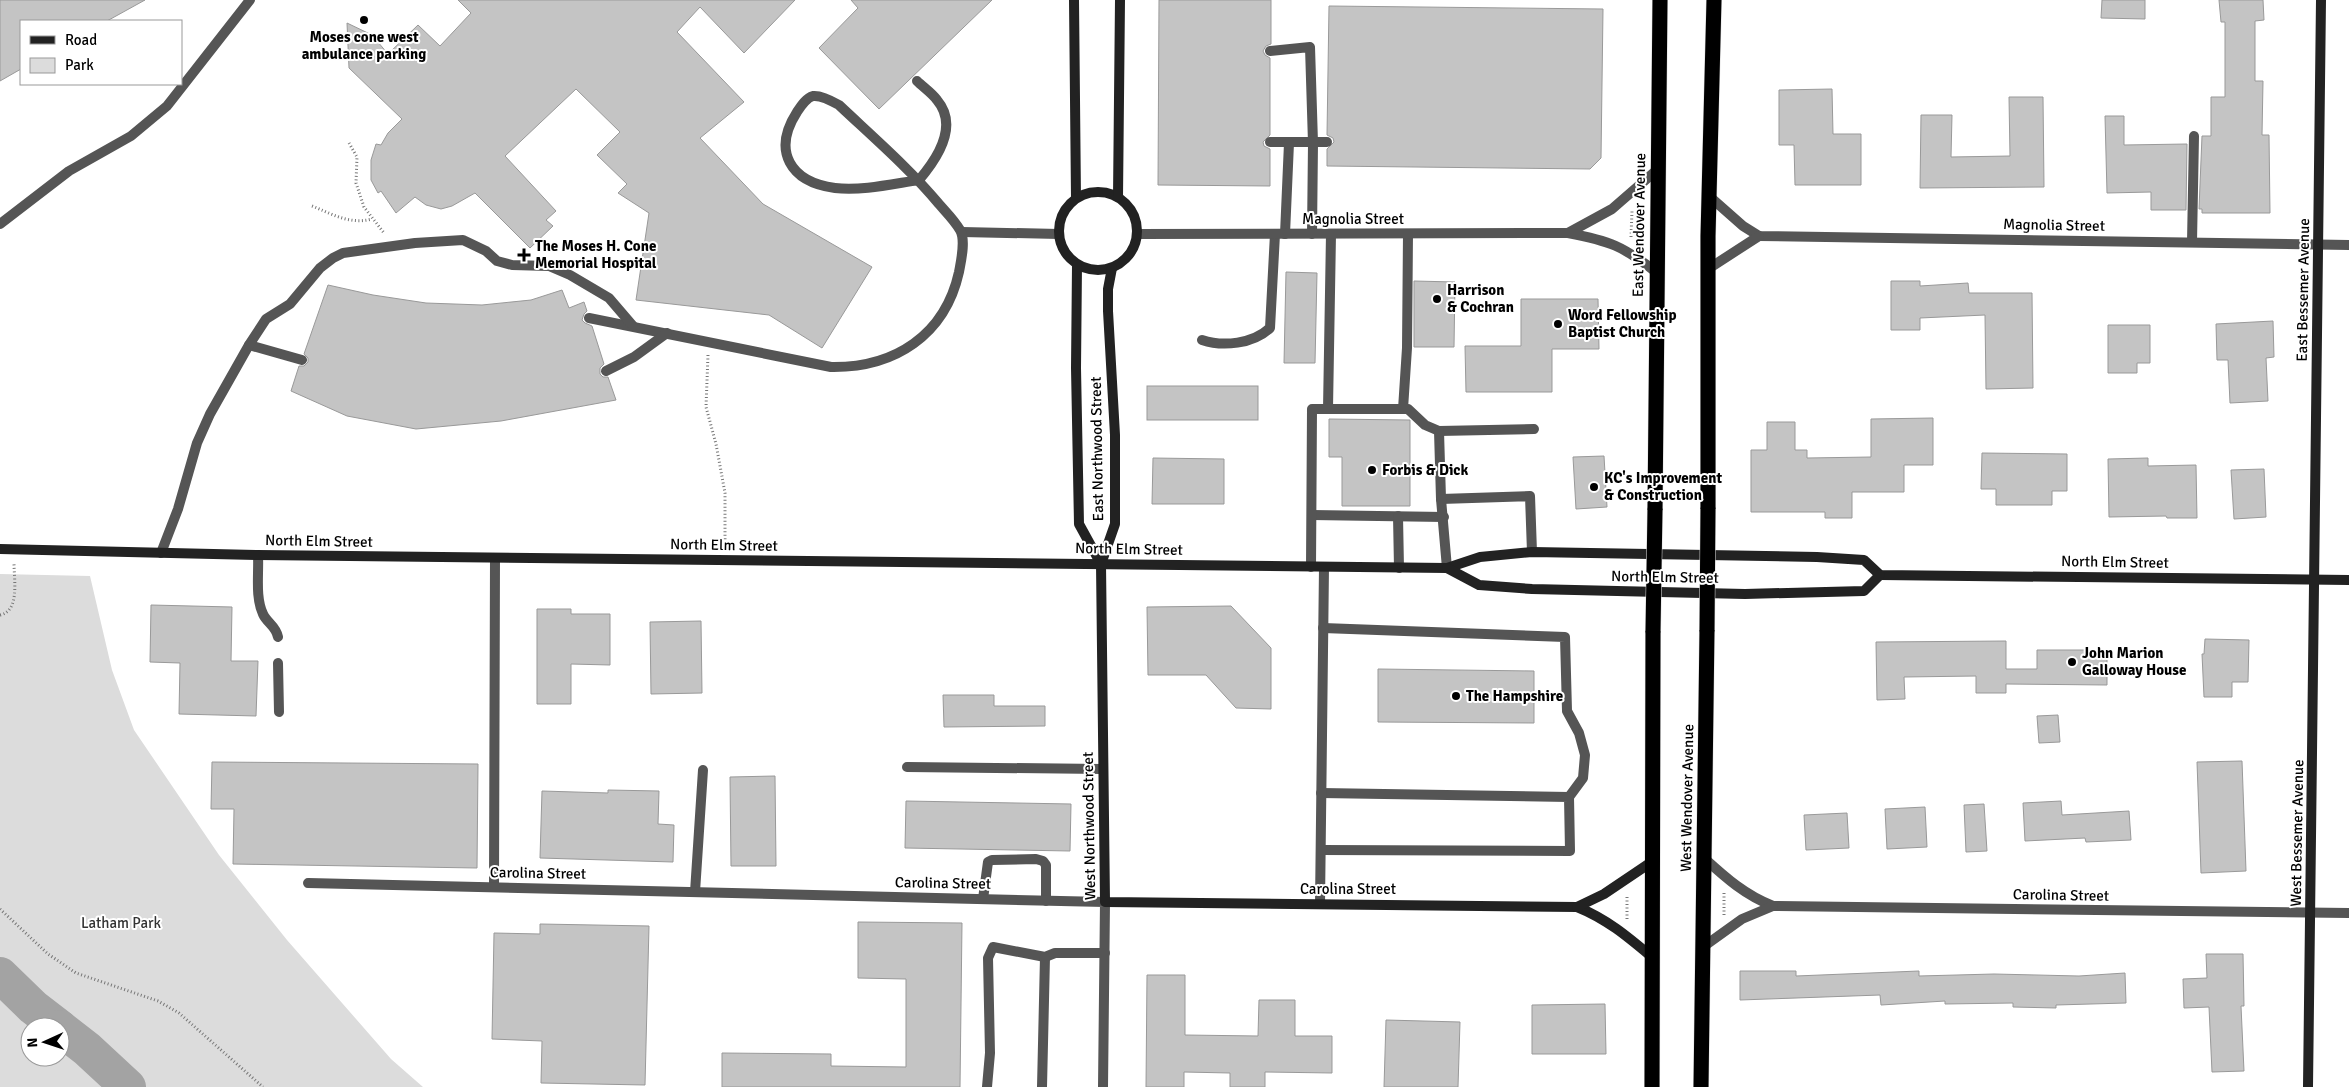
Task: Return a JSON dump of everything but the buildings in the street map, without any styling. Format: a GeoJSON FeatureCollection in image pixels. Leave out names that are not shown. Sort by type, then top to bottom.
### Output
{"type":"FeatureCollection","features":[{"type":"Feature","properties":{"kind":"highway","name":"East Wendover Avenue"},"geometry":{"type":"LineString","coordinates":[[1653,861],[1653,630],[1660,0]]}},
{"type":"Feature","properties":{"kind":"highway"},"geometry":{"type":"LineString","coordinates":[[1708,268],[1714,0]]}},
{"type":"Feature","properties":{"kind":"highway","name":"West Wendover Avenue"},"geometry":{"type":"LineString","coordinates":[[1701,1087],[1707,630],[1708,268]]}},
{"type":"Feature","properties":{"kind":"highway"},"geometry":{"type":"LineString","coordinates":[[1652,1087],[1653,861]]}},
{"type":"Feature","properties":{"kind":"main road"},"geometry":{"type":"LineString","coordinates":[[1074,0],[1076,198]]}},
{"type":"Feature","properties":{"kind":"main road"},"geometry":{"type":"LineString","coordinates":[[1118,197],[1120,0]]}},
{"type":"Feature","properties":{"kind":"main road","name":"East Bessemer Avenue"},"geometry":{"type":"LineString","coordinates":[[2315,580],[2321,0]]}},
{"type":"Feature","properties":{"kind":"main road"},"geometry":{"type":"LineString","coordinates":[[1096,191],[1107,192],[1118,197],[1127,204],[1133,213],[1137,234],[1131,253],[1112,268],[1094,271],[1077,265],[1065,253],[1058,234],[1063,212],[1076,198],[1096,191]]}},
{"type":"Feature","properties":{"kind":"main road","name":"East Northwood Street"},"geometry":{"type":"LineString","coordinates":[[1077,265],[1076,368],[1079,524],[1101,564]]}},
{"type":"Feature","properties":{"kind":"main road","name":"East Northwood Street"},"geometry":{"type":"LineString","coordinates":[[1101,564],[1115,524],[1115,435],[1108,304],[1108,289],[1112,268]]}},
{"type":"Feature","properties":{"kind":"main road","name":"North Elm Street"},"geometry":{"type":"LineString","coordinates":[[0,549],[258,555],[1399,568],[1447,568],[1480,557],[1532,552],[1817,557],[1864,560],[1880,575],[2349,580]]}},
{"type":"Feature","properties":{"kind":"main road","name":"West Northwood Street"},"geometry":{"type":"LineString","coordinates":[[1101,564],[1105,902]]}},
{"type":"Feature","properties":{"kind":"main road","name":"North Elm Street"},"geometry":{"type":"LineString","coordinates":[[1447,568],[1479,585],[1532,589],[1745,594],[1864,591],[1880,575]]}},
{"type":"Feature","properties":{"kind":"main road","name":"West Bessemer Avenue"},"geometry":{"type":"LineString","coordinates":[[2308,1087],[2315,580]]}},
{"type":"Feature","properties":{"kind":"main road","name":"Carolina Street"},"geometry":{"type":"LineString","coordinates":[[1577,907],[1604,894],[1653,861]]}},
{"type":"Feature","properties":{"kind":"main road","name":"Carolina Street"},"geometry":{"type":"LineString","coordinates":[[1105,902],[1577,907],[1614,925],[1653,958]]}},
{"type":"Feature","properties":{"kind":"street"},"geometry":{"type":"LineString","coordinates":[[0,224],[69,171],[130,136],[167,106],[250,0]]}},
{"type":"Feature","properties":{"kind":"street"},"geometry":{"type":"LineString","coordinates":[[1270,51],[1310,47],[1313,143],[1312,234]]}},
{"type":"Feature","properties":{"kind":"street"},"geometry":{"type":"LineString","coordinates":[[589,318],[831,367],[852,367],[895,355],[925,336],[945,310],[955,289],[961,261],[962,232],[919,180],[839,104],[813,96],[804,102],[788,126],[784,148],[790,165],[809,180],[834,188],[855,188],[919,180],[939,154],[944,142],[945,117],[938,100],[917,81]]}},
{"type":"Feature","properties":{"kind":"street"},"geometry":{"type":"LineString","coordinates":[[2192,242],[2194,136]]}},
{"type":"Feature","properties":{"kind":"street"},"geometry":{"type":"LineString","coordinates":[[1270,142],[1327,142]]}},
{"type":"Feature","properties":{"kind":"street"},"geometry":{"type":"LineString","coordinates":[[1202,340],[1211,343],[1243,342],[1261,336],[1270,328],[1289,143]]}},
{"type":"Feature","properties":{"kind":"street","name":"Magnolia Street"},"geometry":{"type":"LineString","coordinates":[[1568,233],[1612,209],[1658,169]]}},
{"type":"Feature","properties":{"kind":"street"},"geometry":{"type":"LineString","coordinates":[[1708,268],[1759,236],[1743,226],[1709,196]]}},
{"type":"Feature","properties":{"kind":"street"},"geometry":{"type":"LineString","coordinates":[[962,232],[1058,234]]}},
{"type":"Feature","properties":{"kind":"street","name":"Magnolia Street"},"geometry":{"type":"LineString","coordinates":[[1137,234],[1568,233],[1621,246],[1656,272]]}},
{"type":"Feature","properties":{"kind":"street"},"geometry":{"type":"LineString","coordinates":[[1328,409],[1331,234]]}},
{"type":"Feature","properties":{"kind":"street"},"geometry":{"type":"LineString","coordinates":[[1403,409],[1407,348],[1408,234]]}},
{"type":"Feature","properties":{"kind":"street","name":"Magnolia Street"},"geometry":{"type":"LineString","coordinates":[[1759,236],[2349,245]]}},
{"type":"Feature","properties":{"kind":"street"},"geometry":{"type":"LineString","coordinates":[[161,553],[178,509],[197,443],[210,414],[249,345],[266,319],[290,304],[320,268],[343,253],[393,246],[463,240],[486,251],[497,261],[512,265],[549,266],[570,275],[608,298],[633,326]]}},
{"type":"Feature","properties":{"kind":"street"},"geometry":{"type":"LineString","coordinates":[[606,371],[634,357],[667,333]]}},
{"type":"Feature","properties":{"kind":"street"},"geometry":{"type":"LineString","coordinates":[[249,345],[302,360]]}},
{"type":"Feature","properties":{"kind":"street"},"geometry":{"type":"LineString","coordinates":[[1311,567],[1312,409],[1408,409],[1425,424],[1440,431],[1534,429]]}},
{"type":"Feature","properties":{"kind":"street"},"geometry":{"type":"LineString","coordinates":[[1440,431],[1441,499],[1447,568]]}},
{"type":"Feature","properties":{"kind":"street"},"geometry":{"type":"LineString","coordinates":[[1441,499],[1530,496],[1532,552]]}},
{"type":"Feature","properties":{"kind":"street"},"geometry":{"type":"LineString","coordinates":[[1312,515],[1444,517]]}},
{"type":"Feature","properties":{"kind":"street"},"geometry":{"type":"LineString","coordinates":[[1398,516],[1399,568]]}},
{"type":"Feature","properties":{"kind":"street"},"geometry":{"type":"LineString","coordinates":[[258,555],[260,604],[263,614],[276,629],[278,637]]}},
{"type":"Feature","properties":{"kind":"street"},"geometry":{"type":"LineString","coordinates":[[494,887],[495,558]]}},
{"type":"Feature","properties":{"kind":"street"},"geometry":{"type":"LineString","coordinates":[[1320,904],[1324,567]]}},
{"type":"Feature","properties":{"kind":"street"},"geometry":{"type":"LineString","coordinates":[[1321,850],[1570,852],[1570,797],[1583,778],[1585,755],[1579,733],[1567,711],[1565,637],[1323,628]]}},
{"type":"Feature","properties":{"kind":"street"},"geometry":{"type":"LineString","coordinates":[[278,663],[279,712]]}},
{"type":"Feature","properties":{"kind":"street"},"geometry":{"type":"LineString","coordinates":[[907,767],[1103,769]]}},
{"type":"Feature","properties":{"kind":"street"},"geometry":{"type":"LineString","coordinates":[[695,892],[703,770]]}},
{"type":"Feature","properties":{"kind":"street"},"geometry":{"type":"LineString","coordinates":[[1321,793],[1570,797]]}},
{"type":"Feature","properties":{"kind":"street","name":"Carolina Street"},"geometry":{"type":"LineString","coordinates":[[1704,858],[1739,889],[1773,906],[2349,913]]}},
{"type":"Feature","properties":{"kind":"street"},"geometry":{"type":"LineString","coordinates":[[983,899],[988,862],[992,860],[1036,859],[1043,861],[1046,866],[1046,901]]}},
{"type":"Feature","properties":{"kind":"street","name":"Carolina Street"},"geometry":{"type":"LineString","coordinates":[[308,883],[1105,902]]}},
{"type":"Feature","properties":{"kind":"street","name":"West Northwood Street"},"geometry":{"type":"LineString","coordinates":[[1103,1087],[1105,902]]}},
{"type":"Feature","properties":{"kind":"street","name":"Carolina Street"},"geometry":{"type":"LineString","coordinates":[[1703,947],[1742,920],[1773,906]]}},
{"type":"Feature","properties":{"kind":"street"},"geometry":{"type":"LineString","coordinates":[[986,1087],[990,1053],[988,958],[993,947],[1045,957],[1055,953],[1105,953]]}},
{"type":"Feature","properties":{"kind":"street"},"geometry":{"type":"LineString","coordinates":[[1042,1087],[1045,957]]}},
{"type":"Feature","properties":{"kind":"path"},"geometry":{"type":"LineString","coordinates":[[349,143],[357,157],[356,184],[364,208],[393,246]]}},
{"type":"Feature","properties":{"kind":"path"},"geometry":{"type":"LineString","coordinates":[[312,206],[340,218],[359,222],[372,219]]}},
{"type":"Feature","properties":{"kind":"path"},"geometry":{"type":"LineString","coordinates":[[1631,240],[1632,206]]}},
{"type":"Feature","properties":{"kind":"path"},"geometry":{"type":"LineString","coordinates":[[709,341],[706,407],[716,444],[725,494],[725,560]]}},
{"type":"Feature","properties":{"kind":"path"},"geometry":{"type":"LineString","coordinates":[[0,615],[7,614],[12,607],[15,549]]}},
{"type":"Feature","properties":{"kind":"path"},"geometry":{"type":"LineString","coordinates":[[1724,889],[1724,918]]}},
{"type":"Feature","properties":{"kind":"path"},"geometry":{"type":"LineString","coordinates":[[1627,891],[1627,922]]}},
{"type":"Feature","properties":{"kind":"path"},"geometry":{"type":"LineString","coordinates":[[0,909],[48,954],[76,973],[158,1001],[179,1013],[263,1087]]}},
{"type":"Feature","properties":{"kind":"green space","name":"Latham Park"},"geometry":{"type":"Polygon","coordinates":[[[0,574],[90,576],[112,670],[134,730],[219,855],[287,940],[391,1059],[423,1087],[0,1087],[0,574]]]}},
{"type":"Feature","properties":{"kind":"waterway"},"geometry":{"type":"LineString","coordinates":[[0,975],[46,1017]]}},
{"type":"Feature","properties":{"kind":"waterway"},"geometry":{"type":"LineString","coordinates":[[70,1036],[128,1087]]}},
{"type":"Feature","properties":{"kind":"place","name":"Moses cone west ambulance parking"},"geometry":{"type":"Point","coordinates":[364,20]}},
{"type":"Feature","properties":{"kind":"place","name":"The Moses H. Cone Memorial Hospital"},"geometry":{"type":"Point","coordinates":[524,255]}},
{"type":"Feature","properties":{"kind":"place","name":"Harrison & Cochran"},"geometry":{"type":"Point","coordinates":[1437,299]}},
{"type":"Feature","properties":{"kind":"place","name":"Word Fellowship Baptist Church"},"geometry":{"type":"Point","coordinates":[1558,324]}},
{"type":"Feature","properties":{"kind":"place","name":"Forbis & Dick"},"geometry":{"type":"Point","coordinates":[1372,470]}},
{"type":"Feature","properties":{"kind":"place","name":"KC's Improvement & Construction"},"geometry":{"type":"Point","coordinates":[1594,487]}},
{"type":"Feature","properties":{"kind":"place","name":"John Marion Galloway House"},"geometry":{"type":"Point","coordinates":[2072,662]}},
{"type":"Feature","properties":{"kind":"place","name":"The Hampshire"},"geometry":{"type":"Point","coordinates":[1456,696]}}]}
